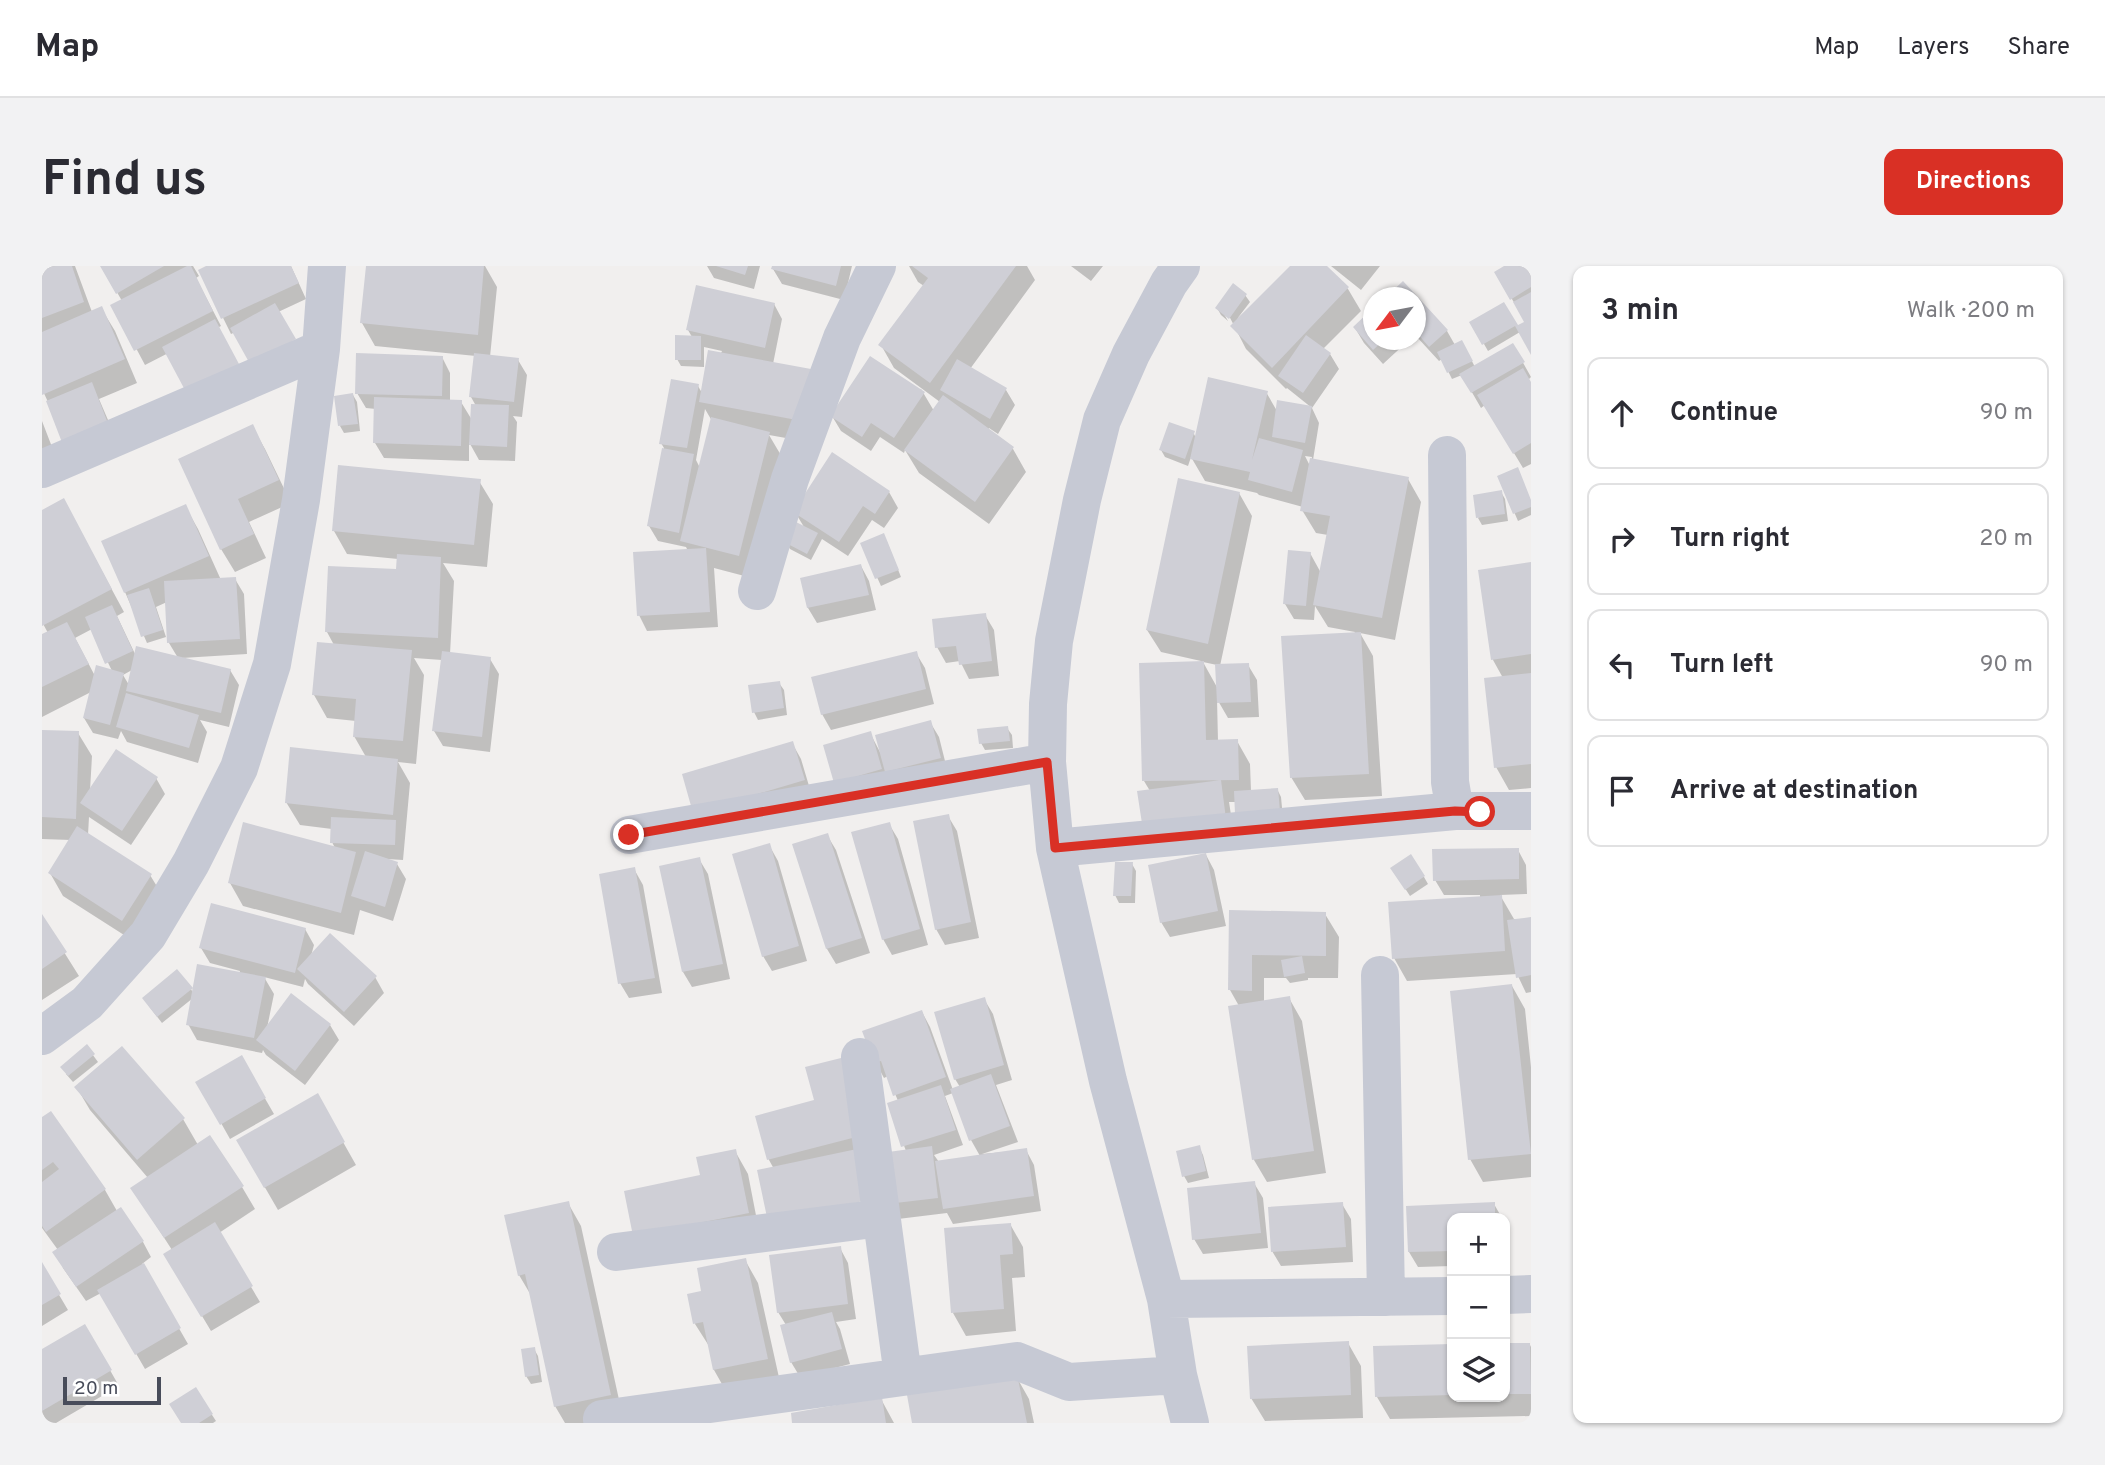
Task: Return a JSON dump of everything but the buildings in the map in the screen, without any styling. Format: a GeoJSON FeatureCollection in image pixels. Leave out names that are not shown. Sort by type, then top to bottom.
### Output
{"type":"FeatureCollection","features":[{"type":"Feature","properties":{"kind":"street"},"geometry":{"type":"LineString","coordinates":[[42,1036],[87,1003],[148,935],[191,863],[239,768],[272,664],[301,500],[321,349],[327,266]]}},
{"type":"Feature","properties":{"kind":"street"},"geometry":{"type":"LineString","coordinates":[[757,591],[794,466],[842,338],[877,266]]}},
{"type":"Feature","properties":{"kind":"street"},"geometry":{"type":"LineString","coordinates":[[1181,266],[1169,283],[1132,354],[1102,420],[1082,500],[1054,641],[1048,704],[1047,762],[1055,848],[1108,1081],[1166,1299],[1178,1375],[1190,1423]]}},
{"type":"Feature","properties":{"kind":"street"},"geometry":{"type":"LineString","coordinates":[[42,469],[321,349]]}},
{"type":"Feature","properties":{"kind":"street"},"geometry":{"type":"LineString","coordinates":[[1447,455],[1450,782],[1455,811]]}},
{"type":"Feature","properties":{"kind":"street"},"geometry":{"type":"LineString","coordinates":[[629,835],[1047,762]]}},
{"type":"Feature","properties":{"kind":"street"},"geometry":{"type":"LineString","coordinates":[[1055,848],[1455,811],[1531,811]]}},
{"type":"Feature","properties":{"kind":"street"},"geometry":{"type":"LineString","coordinates":[[1380,975],[1386,1297]]}},
{"type":"Feature","properties":{"kind":"street"},"geometry":{"type":"LineString","coordinates":[[860,1058],[903,1376]]}},
{"type":"Feature","properties":{"kind":"street"},"geometry":{"type":"LineString","coordinates":[[616,1252],[881,1218]]}},
{"type":"Feature","properties":{"kind":"street"},"geometry":{"type":"LineString","coordinates":[[1510,1295],[1531,1294]]}},
{"type":"Feature","properties":{"kind":"street"},"geometry":{"type":"LineString","coordinates":[[1166,1299],[1447,1296]]}},
{"type":"Feature","properties":{"kind":"street"},"geometry":{"type":"LineString","coordinates":[[602,1419],[1017,1361],[1069,1382],[1178,1375]]}},
{"type":"Feature","properties":{"kind":"route"},"geometry":{"type":"LineString","coordinates":[[629,835],[1047,762],[1055,848],[1455,811],[1480,812]]}}]}
